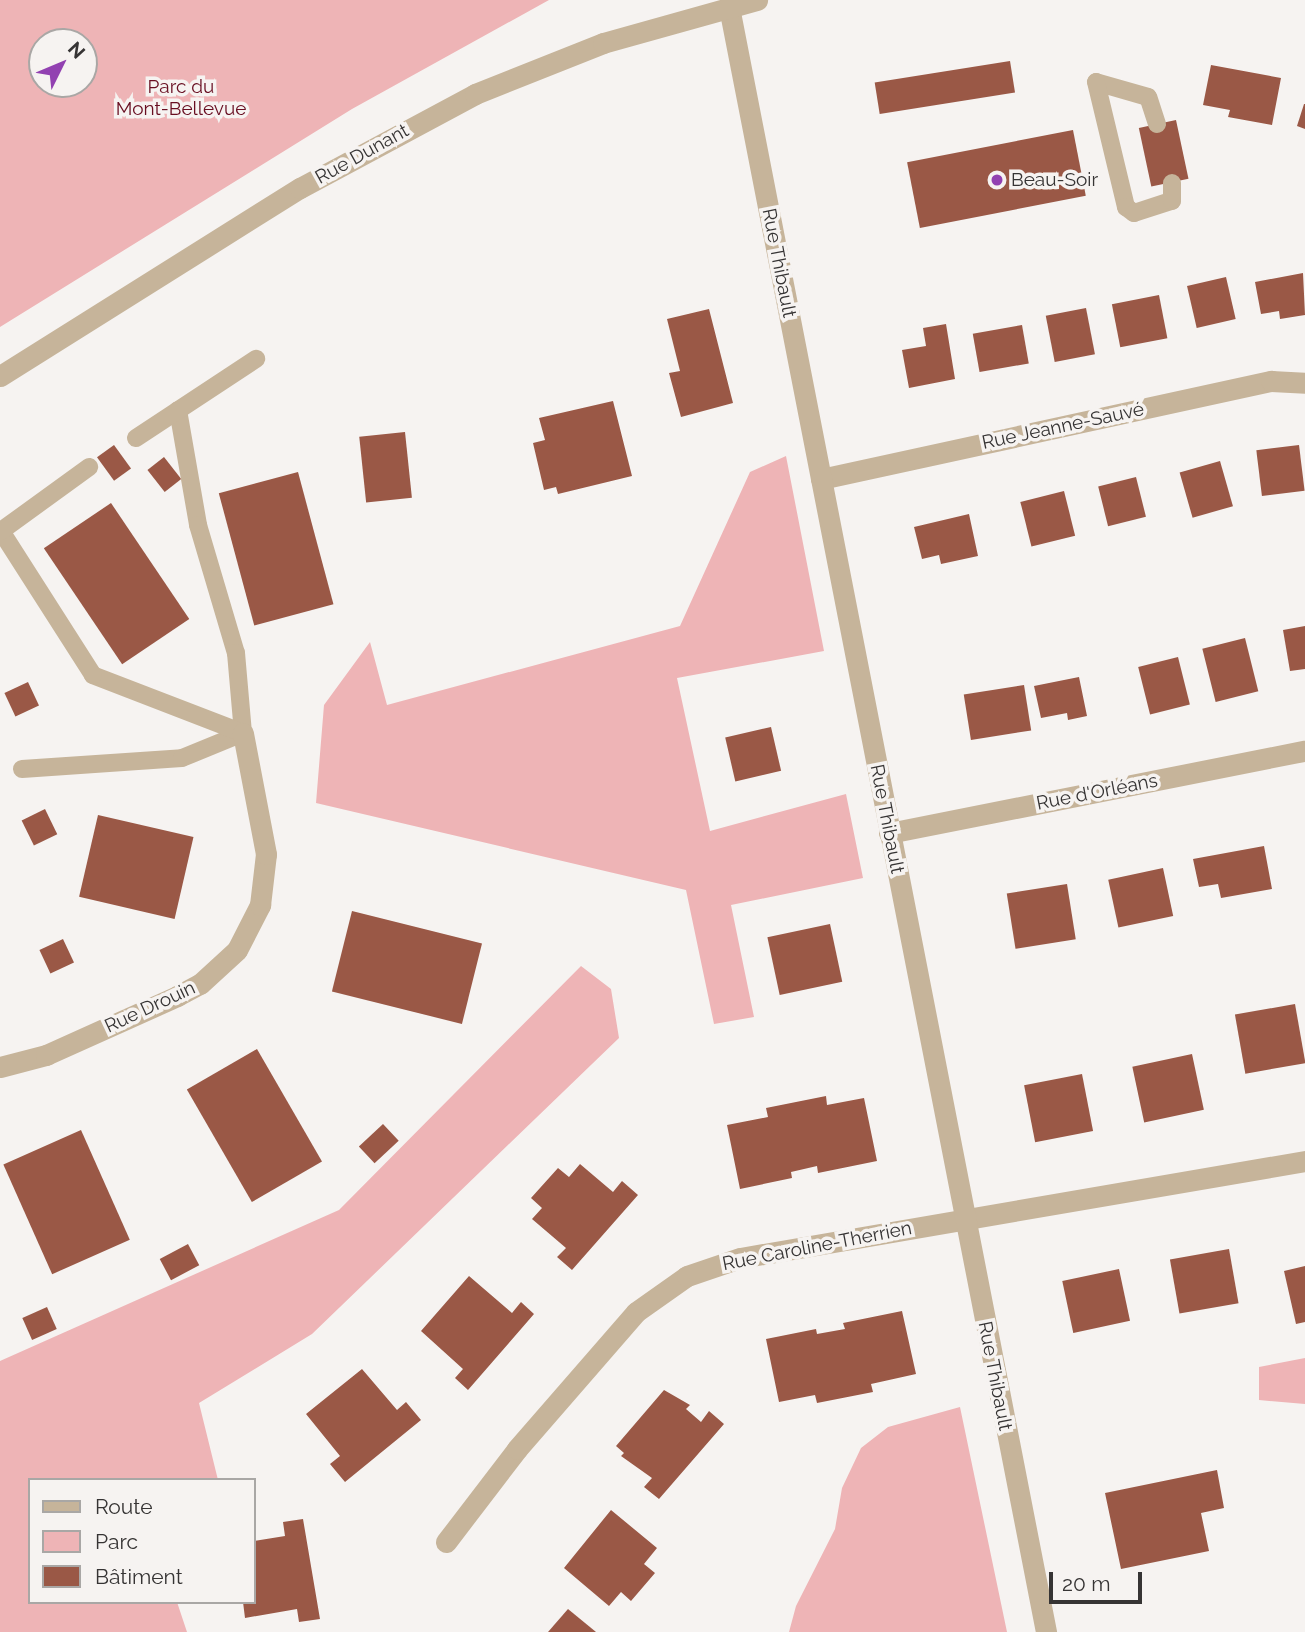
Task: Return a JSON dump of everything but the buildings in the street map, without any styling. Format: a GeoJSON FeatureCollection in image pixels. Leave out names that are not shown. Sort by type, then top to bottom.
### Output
{"type":"FeatureCollection","features":[{"type":"Feature","properties":{"kind":"street","name":"Rue Dunant"},"geometry":{"type":"LineString","coordinates":[[0,376],[300,188],[475,94],[603,43],[728,3],[757,0]]}},
{"type":"Feature","properties":{"kind":"street","name":"Rue Thibault"},"geometry":{"type":"LineString","coordinates":[[728,3],[1046,1632]]}},
{"type":"Feature","properties":{"kind":"street","name":"Rue Jeanne-Sauvé"},"geometry":{"type":"LineString","coordinates":[[821,479],[1271,380],[1305,383]]}},
{"type":"Feature","properties":{"kind":"street","name":"Rue Drouin"},"geometry":{"type":"LineString","coordinates":[[0,1067],[46,1055],[177,996],[200,984],[237,950],[260,905],[265,880],[264,843],[243,733]]}},
{"type":"Feature","properties":{"kind":"street","name":"Rue d'Orléans"},"geometry":{"type":"LineString","coordinates":[[889,834],[1305,751]]}},
{"type":"Feature","properties":{"kind":"street","name":"Rue Caroline-Therrien"},"geometry":{"type":"LineString","coordinates":[[446,1542],[534,1429],[636,1312],[668,1287],[706,1268],[740,1258],[1305,1161]]}},
{"type":"Feature","properties":{"kind":"lane"},"geometry":{"type":"LineString","coordinates":[[1157,124],[1148,97],[1096,82],[1126,207],[1134,213],[1172,201],[1172,183]]}},
{"type":"Feature","properties":{"kind":"lane"},"geometry":{"type":"LineString","coordinates":[[136,438],[256,359]]}},
{"type":"Feature","properties":{"kind":"lane"},"geometry":{"type":"LineString","coordinates":[[178,411],[198,525],[236,653],[243,733]]}},
{"type":"Feature","properties":{"kind":"lane"},"geometry":{"type":"LineString","coordinates":[[89,467],[1,531],[93,674],[243,733]]}},
{"type":"Feature","properties":{"kind":"lane"},"geometry":{"type":"LineString","coordinates":[[22,769],[182,758],[243,733]]}},
{"type":"Feature","properties":{"kind":"green space","name":"Parc du Mont-Bellevue"},"geometry":{"type":"Polygon","coordinates":[[[0,0],[549,0],[352,109],[0,327],[0,0]]]}},
{"type":"Feature","properties":{"kind":"green space"},"geometry":{"type":"Polygon","coordinates":[[[786,456],[824,651],[677,678],[710,831],[846,794],[863,878],[731,905],[754,1017],[714,1024],[686,890],[316,803],[324,705],[370,642],[387,705],[680,626],[750,472],[786,456]]]}},
{"type":"Feature","properties":{"kind":"green space"},"geometry":{"type":"Polygon","coordinates":[[[581,966],[611,989],[619,1038],[312,1334],[199,1403],[218,1478],[28,1478],[28,1604],[178,1604],[187,1632],[0,1632],[0,1361],[339,1210],[581,966]]]}},
{"type":"Feature","properties":{"kind":"green space"},"geometry":{"type":"Polygon","coordinates":[[[1305,1358],[1305,1404],[1259,1400],[1259,1367],[1305,1358]]]}},
{"type":"Feature","properties":{"kind":"green space"},"geometry":{"type":"Polygon","coordinates":[[[960,1407],[1007,1632],[789,1632],[796,1606],[835,1529],[842,1488],[861,1448],[888,1427],[960,1407]]]}},
{"type":"Feature","properties":{"kind":"place","name":"Beau-Soir"},"geometry":{"type":"Point","coordinates":[997,180]}}]}
